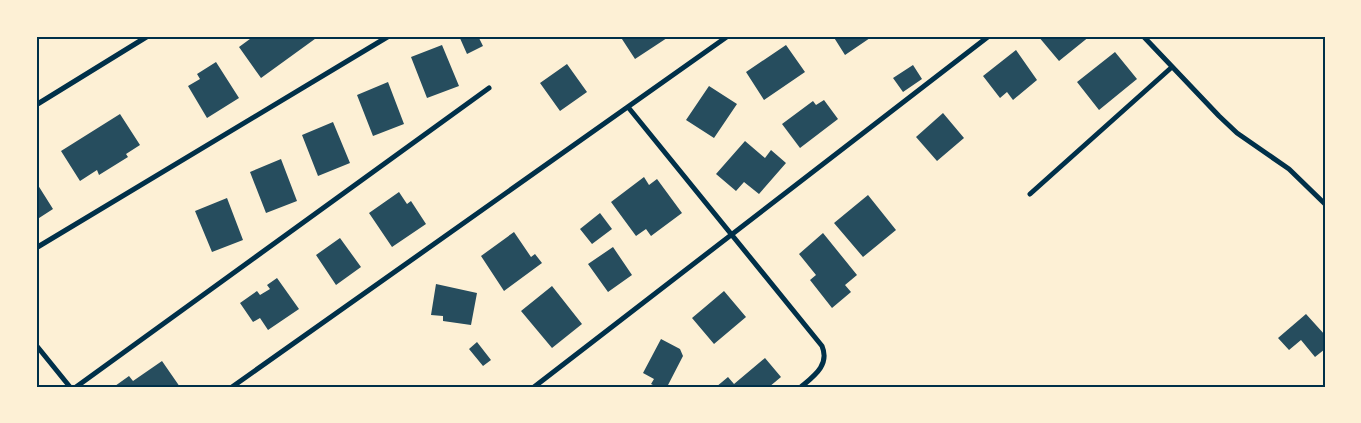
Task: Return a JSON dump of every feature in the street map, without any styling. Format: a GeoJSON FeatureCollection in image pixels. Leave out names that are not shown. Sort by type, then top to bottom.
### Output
{"type":"FeatureCollection","features":[{"type":"Feature","properties":{"kind":"street"},"geometry":{"type":"LineString","coordinates":[[36,105],[148,36]]}},
{"type":"Feature","properties":{"kind":"street"},"geometry":{"type":"LineString","coordinates":[[36,248],[389,36]]}},
{"type":"Feature","properties":{"kind":"street"},"geometry":{"type":"LineString","coordinates":[[232,387],[728,36]]}},
{"type":"Feature","properties":{"kind":"street"},"geometry":{"type":"LineString","coordinates":[[534,387],[989,36]]}},
{"type":"Feature","properties":{"kind":"street"},"geometry":{"type":"LineString","coordinates":[[1143,36],[1227,124],[1289,169],[1325,204]]}},
{"type":"Feature","properties":{"kind":"street"},"geometry":{"type":"LineString","coordinates":[[1030,194],[1172,66]]}},
{"type":"Feature","properties":{"kind":"street"},"geometry":{"type":"LineString","coordinates":[[76,387],[489,88]]}},
{"type":"Feature","properties":{"kind":"street"},"geometry":{"type":"LineString","coordinates":[[628,107],[819,342],[825,357],[820,370],[801,387]]}},
{"type":"Feature","properties":{"kind":"street"},"geometry":{"type":"LineString","coordinates":[[36,345],[70,387]]}},
{"type":"Feature","properties":{"kind":"building"},"geometry":{"type":"Polygon","coordinates":[[[254,36],[319,36],[261,78],[239,47],[254,36]]]}},
{"type":"Feature","properties":{"kind":"building"},"geometry":{"type":"Polygon","coordinates":[[[459,36],[478,36],[483,46],[467,54],[459,36]]]}},
{"type":"Feature","properties":{"kind":"building"},"geometry":{"type":"Polygon","coordinates":[[[620,36],[670,36],[635,59],[620,36]]]}},
{"type":"Feature","properties":{"kind":"building"},"geometry":{"type":"Polygon","coordinates":[[[833,36],[869,36],[870,38],[845,55],[833,36]]]}},
{"type":"Feature","properties":{"kind":"building"},"geometry":{"type":"Polygon","coordinates":[[[1038,36],[1090,36],[1059,61],[1038,36]]]}},
{"type":"Feature","properties":{"kind":"building"},"geometry":{"type":"Polygon","coordinates":[[[442,45],[459,86],[427,98],[411,57],[442,45]]]}},
{"type":"Feature","properties":{"kind":"building"},"geometry":{"type":"Polygon","coordinates":[[[786,45],[805,72],[764,100],[746,72],[786,45]]]}},
{"type":"Feature","properties":{"kind":"building"},"geometry":{"type":"Polygon","coordinates":[[[1016,50],[1037,80],[1013,100],[1007,92],[1000,98],[983,76],[1016,50]]]}},
{"type":"Feature","properties":{"kind":"building"},"geometry":{"type":"Polygon","coordinates":[[[1115,52],[1137,79],[1099,110],[1077,82],[1115,52]]]}},
{"type":"Feature","properties":{"kind":"building"},"geometry":{"type":"Polygon","coordinates":[[[216,62],[239,98],[207,118],[188,86],[200,79],[197,74],[216,62]]]}},
{"type":"Feature","properties":{"kind":"building"},"geometry":{"type":"Polygon","coordinates":[[[567,64],[587,92],[560,111],[540,83],[567,64]]]}},
{"type":"Feature","properties":{"kind":"building"},"geometry":{"type":"Polygon","coordinates":[[[913,65],[922,79],[903,92],[893,78],[913,65]]]}},
{"type":"Feature","properties":{"kind":"building"},"geometry":{"type":"Polygon","coordinates":[[[388,82],[404,124],[373,136],[357,95],[388,82]]]}},
{"type":"Feature","properties":{"kind":"building"},"geometry":{"type":"Polygon","coordinates":[[[709,86],[737,104],[714,138],[686,120],[709,86]]]}},
{"type":"Feature","properties":{"kind":"building"},"geometry":{"type":"Polygon","coordinates":[[[824,100],[838,119],[800,148],[782,124],[813,101],[816,105],[824,100]]]}},
{"type":"Feature","properties":{"kind":"building"},"geometry":{"type":"Polygon","coordinates":[[[943,113],[964,138],[937,161],[916,137],[943,113]]]}},
{"type":"Feature","properties":{"kind":"building"},"geometry":{"type":"Polygon","coordinates":[[[120,114],[140,145],[126,154],[128,157],[99,175],[97,170],[80,181],[61,151],[120,114]]]}},
{"type":"Feature","properties":{"kind":"building"},"geometry":{"type":"Polygon","coordinates":[[[333,122],[350,163],[318,176],[302,135],[333,122]]]}},
{"type":"Feature","properties":{"kind":"building"},"geometry":{"type":"Polygon","coordinates":[[[745,141],[765,158],[771,150],[786,163],[759,194],[744,182],[736,191],[716,174],[745,141]]]}},
{"type":"Feature","properties":{"kind":"building"},"geometry":{"type":"Polygon","coordinates":[[[281,159],[297,201],[266,213],[250,172],[281,159]]]}},
{"type":"Feature","properties":{"kind":"building"},"geometry":{"type":"Polygon","coordinates":[[[644,177],[649,185],[657,179],[682,213],[651,236],[646,229],[636,236],[611,202],[644,177]]]}},
{"type":"Feature","properties":{"kind":"building"},"geometry":{"type":"Polygon","coordinates":[[[36,182],[53,209],[36,220],[36,182]]]}},
{"type":"Feature","properties":{"kind":"building"},"geometry":{"type":"Polygon","coordinates":[[[399,192],[407,204],[411,201],[426,224],[392,247],[369,213],[399,192]]]}},
{"type":"Feature","properties":{"kind":"building"},"geometry":{"type":"Polygon","coordinates":[[[868,195],[896,230],[863,257],[834,223],[868,195]]]}},
{"type":"Feature","properties":{"kind":"building"},"geometry":{"type":"Polygon","coordinates":[[[227,198],[243,240],[212,252],[195,211],[227,198]]]}},
{"type":"Feature","properties":{"kind":"building"},"geometry":{"type":"Polygon","coordinates":[[[600,213],[612,229],[592,244],[580,229],[600,213]]]}},
{"type":"Feature","properties":{"kind":"building"},"geometry":{"type":"Polygon","coordinates":[[[514,232],[531,257],[535,254],[542,263],[504,291],[481,256],[514,232]]]}},
{"type":"Feature","properties":{"kind":"building"},"geometry":{"type":"Polygon","coordinates":[[[823,233],[857,275],[845,285],[851,292],[832,308],[810,280],[816,275],[799,254],[823,233]]]}},
{"type":"Feature","properties":{"kind":"building"},"geometry":{"type":"Polygon","coordinates":[[[340,238],[361,267],[336,285],[316,255],[340,238]]]}},
{"type":"Feature","properties":{"kind":"building"},"geometry":{"type":"Polygon","coordinates":[[[613,247],[632,275],[608,292],[588,264],[613,247]]]}},
{"type":"Feature","properties":{"kind":"building"},"geometry":{"type":"Polygon","coordinates":[[[277,278],[299,309],[268,330],[260,318],[253,322],[240,303],[257,291],[260,295],[270,289],[267,285],[277,278]]]}},
{"type":"Feature","properties":{"kind":"building"},"geometry":{"type":"Polygon","coordinates":[[[436,284],[477,293],[471,325],[443,321],[443,316],[431,315],[436,284]]]}},
{"type":"Feature","properties":{"kind":"building"},"geometry":{"type":"Polygon","coordinates":[[[552,286],[582,324],[552,348],[521,311],[552,286]]]}},
{"type":"Feature","properties":{"kind":"building"},"geometry":{"type":"Polygon","coordinates":[[[724,291],[746,317],[714,344],[692,318],[724,291]]]}},
{"type":"Feature","properties":{"kind":"building"},"geometry":{"type":"Polygon","coordinates":[[[1306,314],[1325,335],[1325,349],[1315,357],[1301,340],[1289,350],[1278,338],[1306,314]]]}},
{"type":"Feature","properties":{"kind":"building"},"geometry":{"type":"Polygon","coordinates":[[[661,339],[680,349],[683,356],[667,387],[657,387],[651,384],[654,379],[643,373],[661,339]]]}},
{"type":"Feature","properties":{"kind":"building"},"geometry":{"type":"Polygon","coordinates":[[[477,342],[491,360],[483,366],[469,349],[477,342]]]}},
{"type":"Feature","properties":{"kind":"building"},"geometry":{"type":"Polygon","coordinates":[[[765,358],[781,377],[769,387],[716,387],[728,377],[734,384],[765,358]]]}},
{"type":"Feature","properties":{"kind":"building"},"geometry":{"type":"Polygon","coordinates":[[[162,361],[180,387],[115,386],[129,376],[133,381],[162,361]]]}}]}
